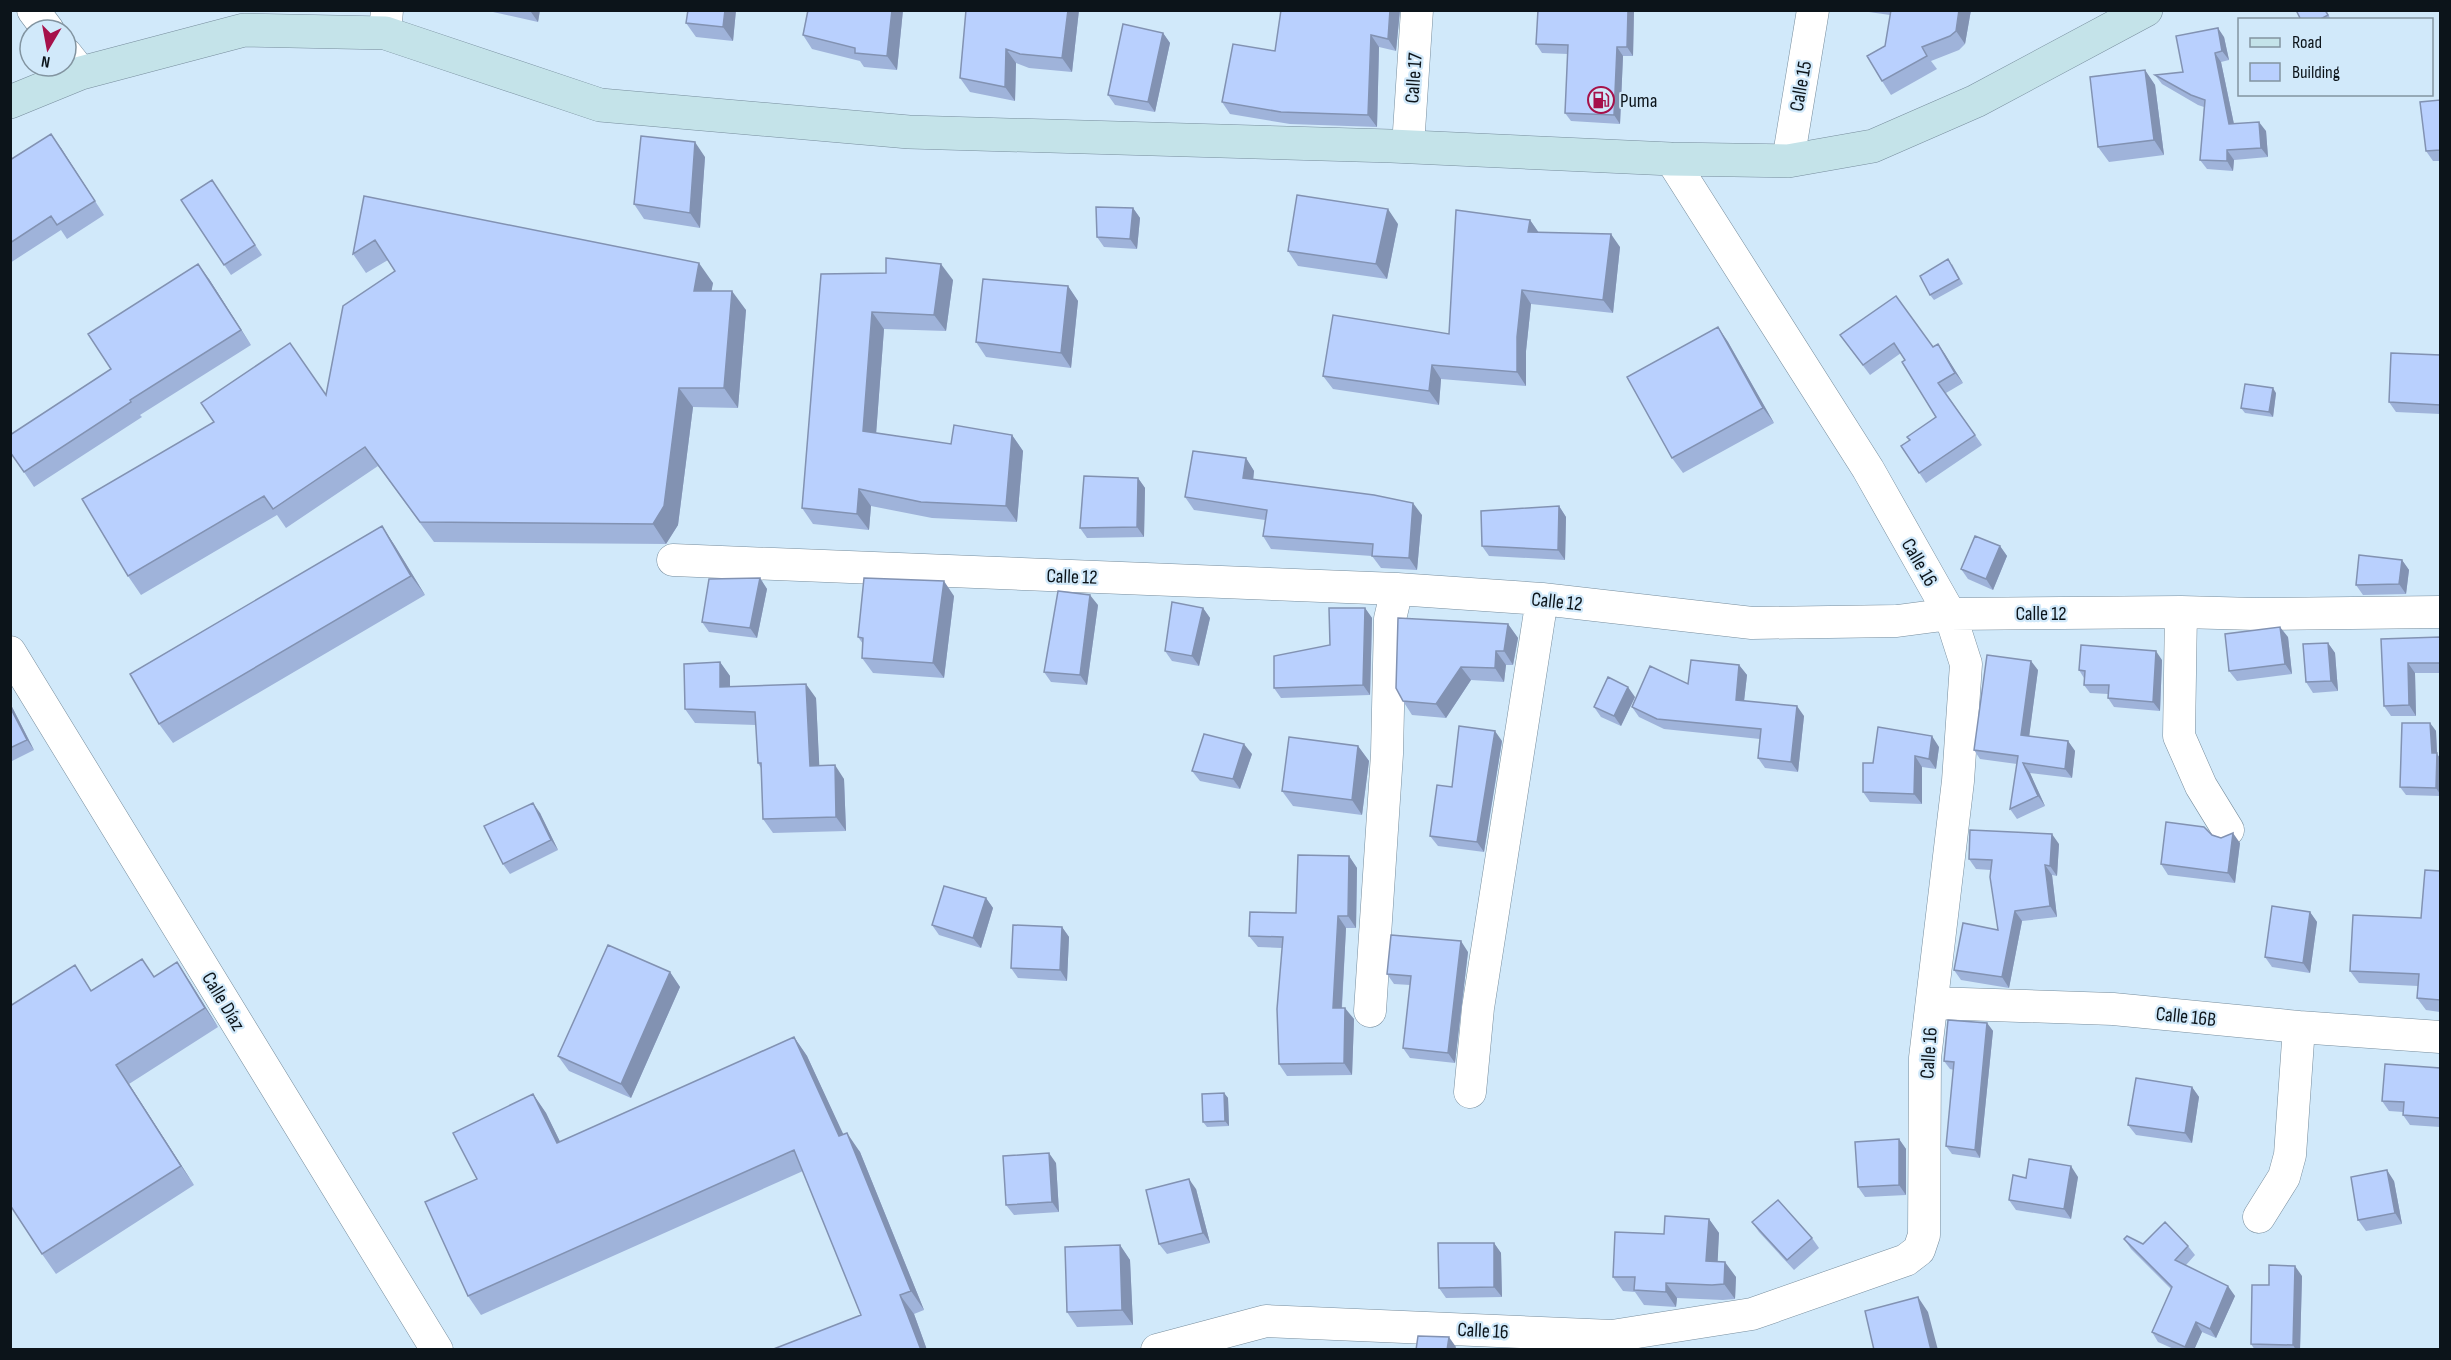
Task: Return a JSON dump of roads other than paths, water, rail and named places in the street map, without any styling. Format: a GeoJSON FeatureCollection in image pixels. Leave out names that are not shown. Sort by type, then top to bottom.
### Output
{"type":"FeatureCollection","features":[{"type":"Feature","properties":{"kind":"street","name":"Calle 17"},"geometry":{"type":"LineString","coordinates":[[1408,146],[1417,10]]}},
{"type":"Feature","properties":{"kind":"street","name":"Calle 15"},"geometry":{"type":"LineString","coordinates":[[1788,161],[1813,10]]}},
{"type":"Feature","properties":{"kind":"street"},"geometry":{"type":"LineString","coordinates":[[78,63],[244,30],[386,22],[600,105],[909,132],[1408,146],[1671,159],[1788,161],[1873,146],[1976,101],[2146,10]]}},
{"type":"Feature","properties":{"kind":"street"},"geometry":{"type":"LineString","coordinates":[[10,102],[50,78]]}},
{"type":"Feature","properties":{"kind":"street","name":"Calle 16"},"geometry":{"type":"LineString","coordinates":[[1157,1350],[1266,1321],[1612,1336],[1752,1314],[1906,1260],[1919,1250],[1924,1235],[1925,1058],[1958,781],[1966,664],[1950,614],[1868,469],[1671,159]]}},
{"type":"Feature","properties":{"kind":"street","name":"Calle 12"},"geometry":{"type":"LineString","coordinates":[[673,560],[1397,589],[1542,599],[1752,623],[1897,621],[1950,614],[2440,612]]}},
{"type":"Feature","properties":{"kind":"street"},"geometry":{"type":"LineString","coordinates":[[1370,1011],[1387,754],[1390,619],[1397,589]]}},
{"type":"Feature","properties":{"kind":"street"},"geometry":{"type":"LineString","coordinates":[[1470,1092],[1478,1008],[1542,599]]}},
{"type":"Feature","properties":{"kind":"street"},"geometry":{"type":"LineString","coordinates":[[2181,612],[2178,736],[2201,786],[2228,830]]}},
{"type":"Feature","properties":{"kind":"street","name":"Calle Díaz"},"geometry":{"type":"LineString","coordinates":[[10,652],[436,1350]]}},
{"type":"Feature","properties":{"kind":"street","name":"Calle 16B"},"geometry":{"type":"LineString","coordinates":[[1932,1003],[2113,1009],[2299,1027],[2440,1037]]}},
{"type":"Feature","properties":{"kind":"street"},"geometry":{"type":"LineString","coordinates":[[2259,1217],[2284,1177],[2290,1155],[2299,1027]]}},
{"type":"Feature","properties":{"kind":"place","name":"Puma"},"geometry":{"type":"Point","coordinates":[1601,100]}}]}
